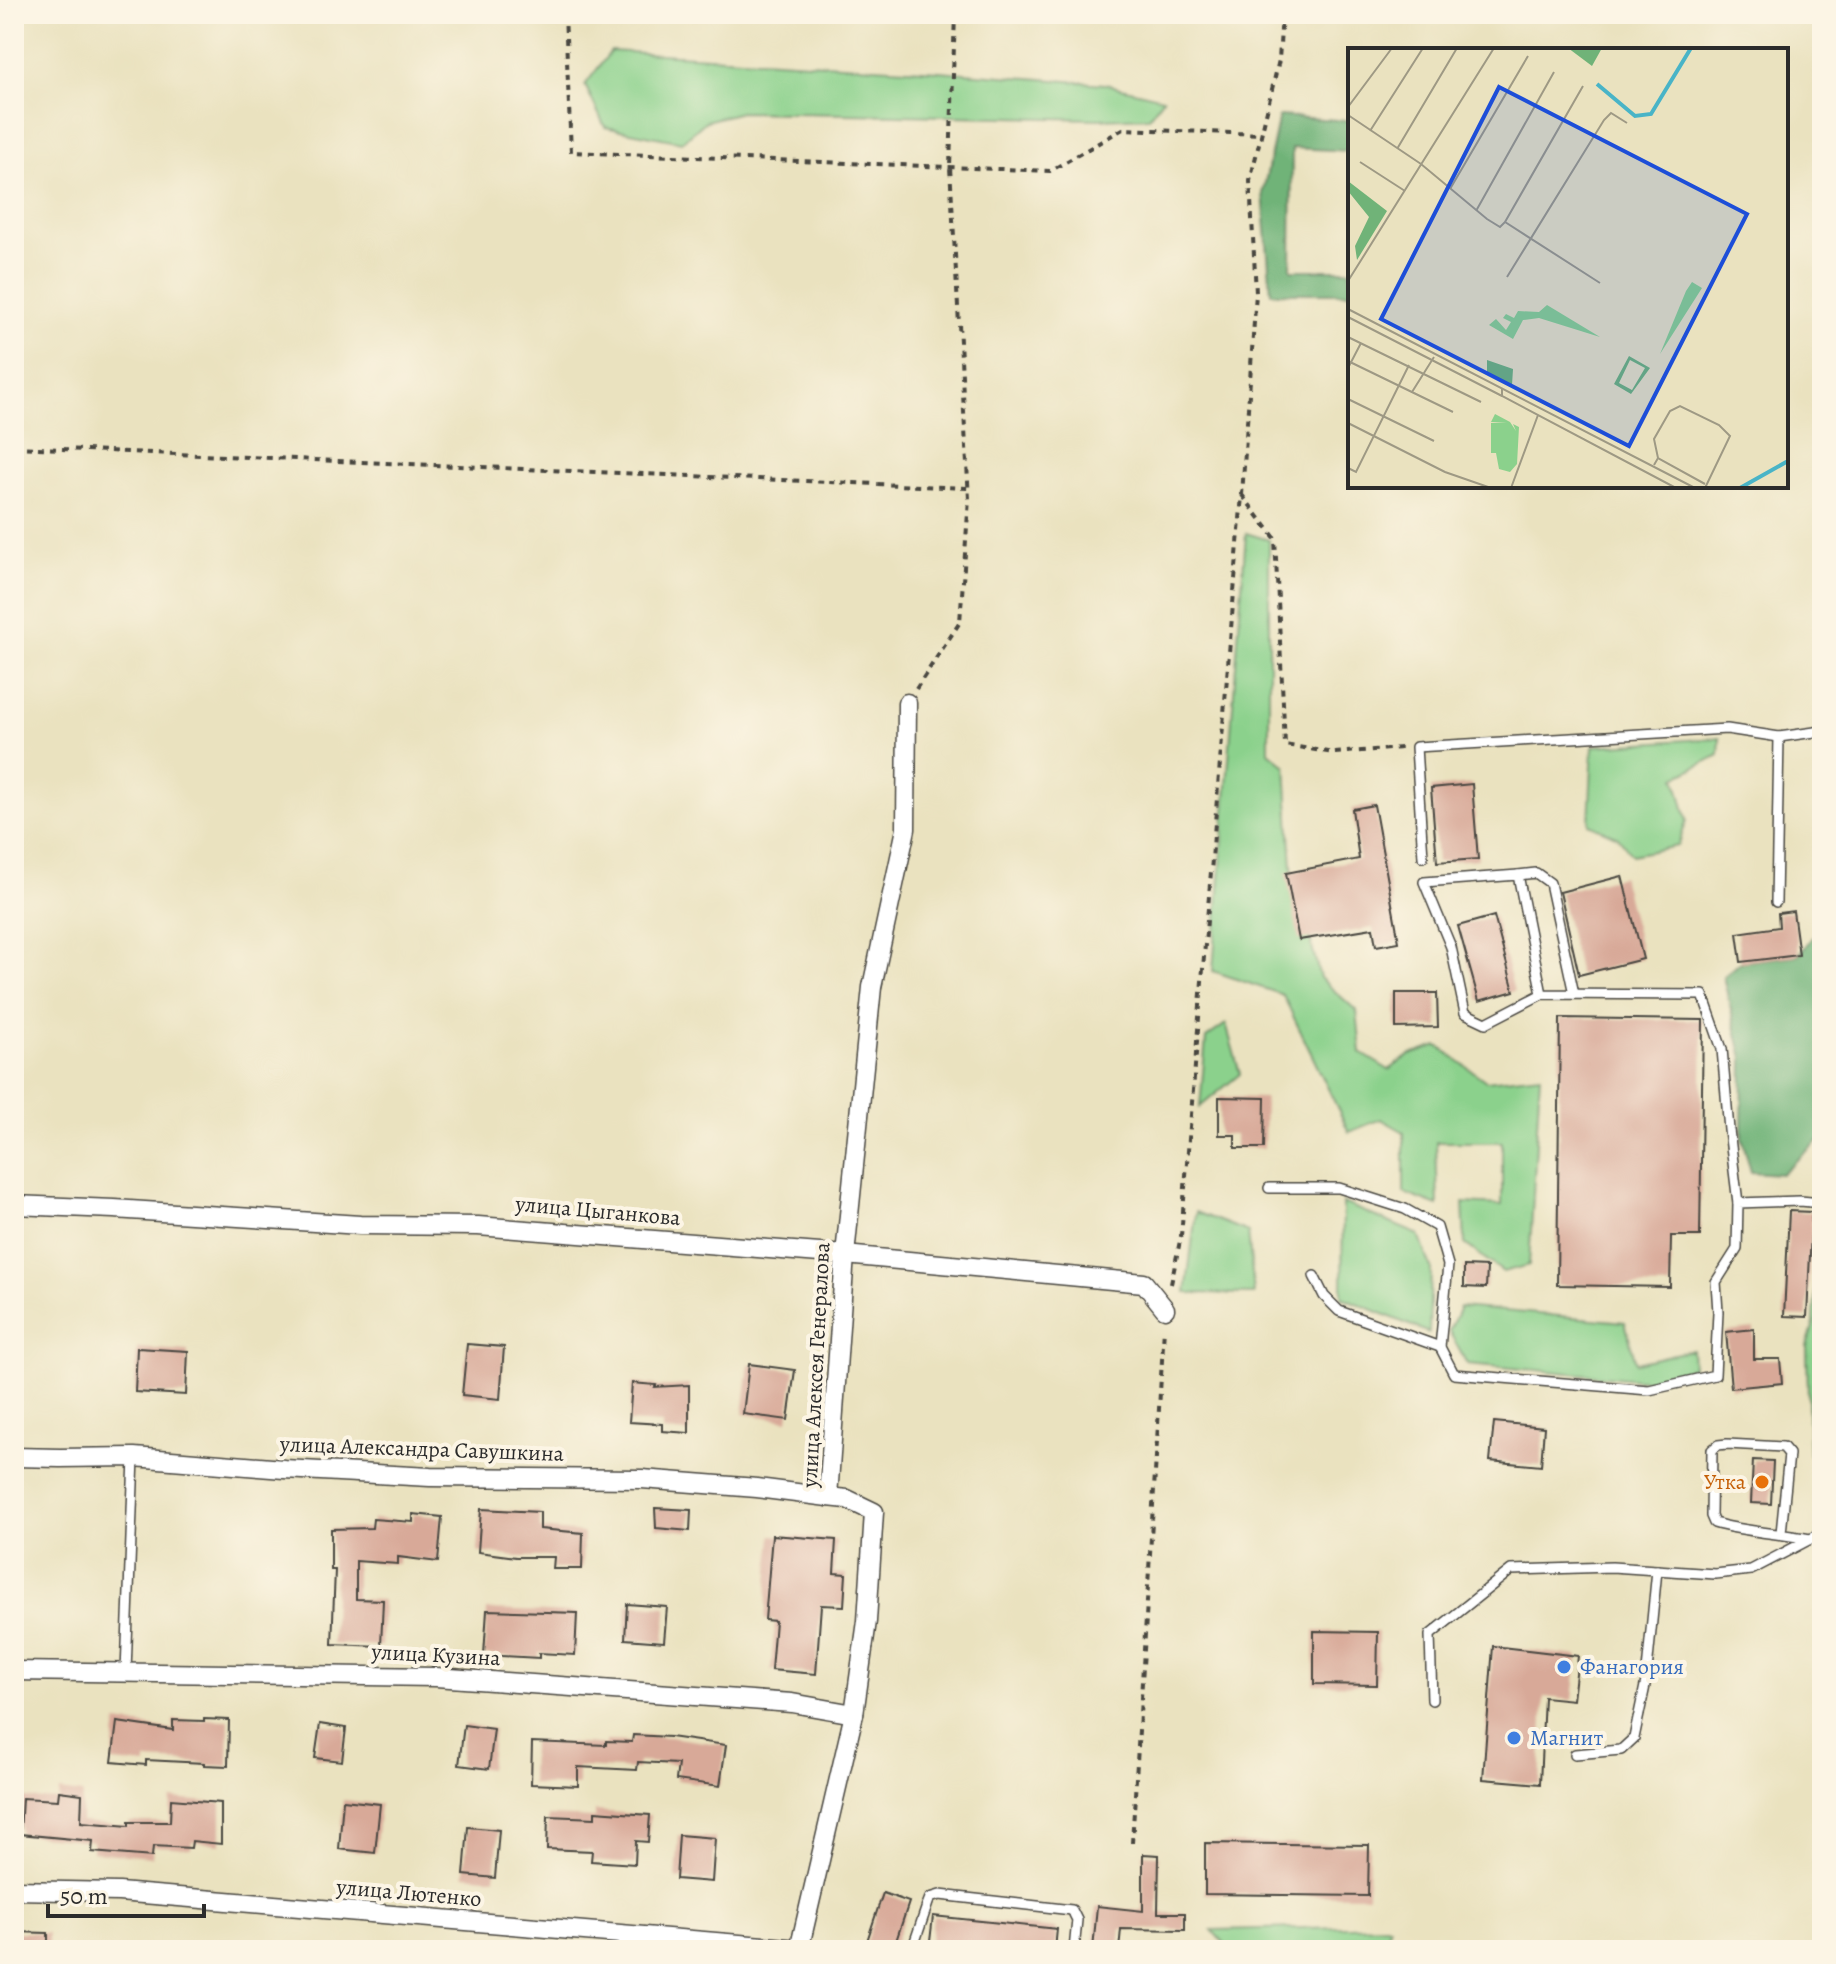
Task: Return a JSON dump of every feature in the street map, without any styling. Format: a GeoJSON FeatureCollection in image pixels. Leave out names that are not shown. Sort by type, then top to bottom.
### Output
{"type":"FeatureCollection","features":[{"type":"Feature","properties":{"kind":"street","name":"улица Алексея Генералова"},"geometry":{"type":"LineString","coordinates":[[799,1950],[854,1714],[867,1621],[874,1512],[847,1499],[828,1497],[845,1255],[872,987],[906,829],[907,703]]}},
{"type":"Feature","properties":{"kind":"street","name":"улица Цыганкова"},"geometry":{"type":"LineString","coordinates":[[14,1205],[360,1225],[478,1226],[845,1255],[1144,1283],[1165,1309]]}},
{"type":"Feature","properties":{"kind":"street","name":"улица Александра Савушкина"},"geometry":{"type":"LineString","coordinates":[[14,1457],[134,1457],[415,1476],[642,1479],[828,1497]]}},
{"type":"Feature","properties":{"kind":"street","name":"улица Кузина"},"geometry":{"type":"LineString","coordinates":[[14,1671],[436,1677],[792,1703],[854,1714]]}},
{"type":"Feature","properties":{"kind":"street","name":"улица Лютенко"},"geometry":{"type":"LineString","coordinates":[[14,1890],[119,1892],[799,1950]]}},
{"type":"Feature","properties":{"kind":"lane"},"geometry":{"type":"LineString","coordinates":[[1423,857],[1416,747],[1727,729],[1779,737],[1822,731]]}},
{"type":"Feature","properties":{"kind":"lane"},"geometry":{"type":"LineString","coordinates":[[1776,902],[1779,737]]}},
{"type":"Feature","properties":{"kind":"lane"},"geometry":{"type":"LineString","coordinates":[[1269,1188],[1339,1188],[1405,1209],[1437,1227],[1448,1265],[1440,1347],[1454,1374],[1649,1390],[1715,1375],[1716,1282],[1737,1249],[1738,1203],[1722,1049],[1703,995],[1542,994],[1486,1023],[1465,1013],[1451,947],[1424,882],[1536,873],[1550,883],[1574,994]]}},
{"type":"Feature","properties":{"kind":"lane"},"geometry":{"type":"LineString","coordinates":[[1518,875],[1542,994]]}},
{"type":"Feature","properties":{"kind":"lane"},"geometry":{"type":"LineString","coordinates":[[1738,1203],[1822,1203]]}},
{"type":"Feature","properties":{"kind":"lane"},"geometry":{"type":"LineString","coordinates":[[1314,1276],[1324,1296],[1339,1311],[1440,1347]]}},
{"type":"Feature","properties":{"kind":"lane"},"geometry":{"type":"LineString","coordinates":[[1781,1533],[1789,1454],[1783,1447],[1718,1445],[1712,1450],[1711,1516],[1714,1523],[1729,1528],[1810,1539]]}},
{"type":"Feature","properties":{"kind":"lane"},"geometry":{"type":"LineString","coordinates":[[126,1672],[134,1457]]}},
{"type":"Feature","properties":{"kind":"lane"},"geometry":{"type":"LineString","coordinates":[[1432,1700],[1430,1635],[1511,1570],[1612,1567],[1715,1574],[1751,1570],[1822,1533]]}},
{"type":"Feature","properties":{"kind":"lane"},"geometry":{"type":"LineString","coordinates":[[1575,1754],[1621,1750],[1634,1738],[1646,1681],[1657,1570]]}},
{"type":"Feature","properties":{"kind":"lane"},"geometry":{"type":"LineString","coordinates":[[912,1950],[930,1898],[940,1895],[1072,1910],[1077,1920],[1074,1950]]}},
{"type":"Feature","properties":{"kind":"path"},"geometry":{"type":"LineString","coordinates":[[565,14],[571,152],[1050,171],[1123,129],[1261,134]]}},
{"type":"Feature","properties":{"kind":"path"},"geometry":{"type":"LineString","coordinates":[[907,703],[960,622],[969,499],[950,167],[955,14]]}},
{"type":"Feature","properties":{"kind":"path"},"geometry":{"type":"LineString","coordinates":[[1132,1843],[1165,1309],[1181,1236],[1242,495],[1256,293],[1250,181],[1279,60],[1282,14]]}},
{"type":"Feature","properties":{"kind":"path"},"geometry":{"type":"LineString","coordinates":[[14,447],[968,488]]}},
{"type":"Feature","properties":{"kind":"path"},"geometry":{"type":"LineString","coordinates":[[1242,495],[1275,538],[1285,745],[1334,753],[1416,747]]}},
{"type":"Feature","properties":{"kind":"green space"},"geometry":{"type":"Polygon","coordinates":[[[611,51],[1105,84],[1163,98],[1149,117],[1100,119],[741,112],[706,121],[682,142],[605,127],[585,85],[611,51]]]}},
{"type":"Feature","properties":{"kind":"green space"},"geometry":{"type":"Polygon","coordinates":[[[1279,116],[1348,121],[1348,151],[1292,148],[1291,270],[1348,270],[1348,293],[1271,293],[1263,192],[1279,116]]]}},
{"type":"Feature","properties":{"kind":"green space"},"geometry":{"type":"Polygon","coordinates":[[[1246,533],[1269,540],[1269,752],[1286,766],[1292,868],[1320,978],[1357,1011],[1361,1053],[1389,1070],[1410,1055],[1438,1046],[1486,1081],[1540,1075],[1529,1265],[1503,1272],[1465,1244],[1463,1203],[1502,1205],[1502,1142],[1436,1142],[1438,1206],[1404,1193],[1404,1132],[1381,1119],[1349,1132],[1283,995],[1213,971],[1246,533]]]}},
{"type":"Feature","properties":{"kind":"green space"},"geometry":{"type":"Polygon","coordinates":[[[1720,738],[1719,755],[1676,777],[1687,820],[1678,846],[1632,855],[1618,837],[1589,824],[1593,746],[1720,738]]]}},
{"type":"Feature","properties":{"kind":"green space"},"geometry":{"type":"Polygon","coordinates":[[[1822,935],[1822,1138],[1781,1174],[1751,1172],[1742,1138],[1743,1058],[1723,977],[1741,962],[1799,955],[1813,936],[1822,935]]]}},
{"type":"Feature","properties":{"kind":"green space"},"geometry":{"type":"Polygon","coordinates":[[[1226,1024],[1240,1074],[1200,1107],[1206,1038],[1226,1024]]]}},
{"type":"Feature","properties":{"kind":"green space"},"geometry":{"type":"Polygon","coordinates":[[[1343,1203],[1419,1235],[1431,1268],[1429,1333],[1342,1297],[1343,1203]]]}},
{"type":"Feature","properties":{"kind":"green space"},"geometry":{"type":"Polygon","coordinates":[[[1196,1212],[1248,1232],[1254,1294],[1186,1293],[1196,1212]]]}},
{"type":"Feature","properties":{"kind":"green space"},"geometry":{"type":"Polygon","coordinates":[[[1815,1216],[1822,1218],[1822,1455],[1809,1454],[1807,1347],[1814,1323],[1818,1234],[1815,1216]]]}},
{"type":"Feature","properties":{"kind":"green space"},"geometry":{"type":"Polygon","coordinates":[[[1460,1307],[1625,1322],[1636,1363],[1692,1350],[1693,1367],[1648,1380],[1467,1364],[1449,1331],[1460,1307]]]}},
{"type":"Feature","properties":{"kind":"green space"},"geometry":{"type":"Polygon","coordinates":[[[1390,1926],[1381,1949],[1229,1950],[1212,1930],[1390,1926]]]}},
{"type":"Feature","properties":{"kind":"building"},"geometry":{"type":"Polygon","coordinates":[[[1472,784],[1478,859],[1437,862],[1431,788],[1472,784]]]}},
{"type":"Feature","properties":{"kind":"building"},"geometry":{"type":"Polygon","coordinates":[[[1374,805],[1399,942],[1376,946],[1373,928],[1299,940],[1286,873],[1359,859],[1352,809],[1374,805]]]}},
{"type":"Feature","properties":{"kind":"building"},"geometry":{"type":"Polygon","coordinates":[[[1622,876],[1643,959],[1579,975],[1560,892],[1622,876]]]}},
{"type":"Feature","properties":{"kind":"building"},"geometry":{"type":"Polygon","coordinates":[[[1793,911],[1799,955],[1741,962],[1737,933],[1779,927],[1778,913],[1793,911]]]}},
{"type":"Feature","properties":{"kind":"building"},"geometry":{"type":"Polygon","coordinates":[[[1494,916],[1514,991],[1479,1001],[1458,926],[1494,916]]]}},
{"type":"Feature","properties":{"kind":"building"},"geometry":{"type":"Polygon","coordinates":[[[1396,993],[1437,993],[1438,1027],[1396,1028],[1396,993]]]}},
{"type":"Feature","properties":{"kind":"building"},"geometry":{"type":"Polygon","coordinates":[[[1560,1018],[1703,1020],[1700,1236],[1671,1236],[1670,1287],[1557,1285],[1560,1018]]]}},
{"type":"Feature","properties":{"kind":"building"},"geometry":{"type":"Polygon","coordinates":[[[1219,1097],[1265,1098],[1264,1148],[1235,1148],[1235,1135],[1219,1135],[1219,1097]]]}},
{"type":"Feature","properties":{"kind":"building"},"geometry":{"type":"Polygon","coordinates":[[[1789,1211],[1812,1212],[1807,1317],[1784,1316],[1789,1211]]]}},
{"type":"Feature","properties":{"kind":"building"},"geometry":{"type":"Polygon","coordinates":[[[1464,1266],[1487,1267],[1486,1288],[1464,1287],[1464,1266]]]}},
{"type":"Feature","properties":{"kind":"building"},"geometry":{"type":"Polygon","coordinates":[[[1754,1329],[1754,1359],[1780,1359],[1782,1383],[1731,1388],[1726,1332],[1754,1329]]]}},
{"type":"Feature","properties":{"kind":"building"},"geometry":{"type":"Polygon","coordinates":[[[467,1344],[504,1347],[500,1399],[462,1395],[467,1344]]]}},
{"type":"Feature","properties":{"kind":"building"},"geometry":{"type":"Polygon","coordinates":[[[137,1348],[188,1351],[186,1395],[135,1392],[137,1348]]]}},
{"type":"Feature","properties":{"kind":"building"},"geometry":{"type":"Polygon","coordinates":[[[749,1364],[795,1370],[788,1420],[743,1414],[749,1364]]]}},
{"type":"Feature","properties":{"kind":"building"},"geometry":{"type":"Polygon","coordinates":[[[632,1383],[655,1387],[689,1385],[689,1433],[662,1431],[662,1424],[629,1422],[632,1383]]]}},
{"type":"Feature","properties":{"kind":"building"},"geometry":{"type":"Polygon","coordinates":[[[1494,1422],[1544,1427],[1541,1466],[1490,1461],[1494,1422]]]}},
{"type":"Feature","properties":{"kind":"building","name":"Утка"},"geometry":{"type":"Polygon","coordinates":[[[1753,1460],[1773,1461],[1771,1504],[1751,1503],[1753,1460]]]}},
{"type":"Feature","properties":{"kind":"building"},"geometry":{"type":"Polygon","coordinates":[[[655,1508],[691,1510],[690,1531],[656,1528],[655,1508]]]}},
{"type":"Feature","properties":{"kind":"building"},"geometry":{"type":"Polygon","coordinates":[[[481,1509],[540,1512],[540,1529],[583,1533],[582,1569],[553,1569],[554,1557],[516,1557],[478,1552],[481,1509]]]}},
{"type":"Feature","properties":{"kind":"building"},"geometry":{"type":"Polygon","coordinates":[[[413,1514],[442,1517],[438,1562],[398,1557],[398,1564],[356,1561],[356,1599],[383,1600],[381,1646],[332,1644],[335,1570],[331,1570],[331,1529],[372,1528],[373,1519],[413,1522],[413,1514]]]}},
{"type":"Feature","properties":{"kind":"building"},"geometry":{"type":"Polygon","coordinates":[[[772,1535],[836,1540],[834,1573],[846,1574],[844,1606],[821,1605],[816,1674],[771,1670],[775,1621],[765,1620],[772,1535]]]}},
{"type":"Feature","properties":{"kind":"building"},"geometry":{"type":"Polygon","coordinates":[[[627,1604],[667,1607],[664,1642],[625,1639],[627,1604]]]}},
{"type":"Feature","properties":{"kind":"building"},"geometry":{"type":"Polygon","coordinates":[[[487,1610],[577,1613],[575,1655],[539,1653],[539,1658],[484,1655],[487,1610]]]}},
{"type":"Feature","properties":{"kind":"building"},"geometry":{"type":"Polygon","coordinates":[[[1314,1631],[1378,1632],[1377,1685],[1314,1684],[1314,1631]]]}},
{"type":"Feature","properties":{"kind":"building","name":"Магнит"},"geometry":{"type":"Polygon","coordinates":[[[1493,1646],[1578,1656],[1573,1700],[1544,1697],[1540,1784],[1483,1779],[1493,1646]]]}},
{"type":"Feature","properties":{"kind":"building"},"geometry":{"type":"Polygon","coordinates":[[[173,1720],[229,1720],[228,1766],[146,1760],[146,1765],[112,1762],[117,1722],[173,1730],[173,1720]]]}},
{"type":"Feature","properties":{"kind":"building"},"geometry":{"type":"Polygon","coordinates":[[[320,1724],[346,1728],[342,1761],[315,1758],[320,1724]]]}},
{"type":"Feature","properties":{"kind":"building"},"geometry":{"type":"Polygon","coordinates":[[[464,1725],[494,1729],[489,1769],[459,1765],[464,1725]]]}},
{"type":"Feature","properties":{"kind":"building"},"geometry":{"type":"Polygon","coordinates":[[[633,1735],[726,1745],[720,1786],[676,1780],[678,1764],[638,1762],[637,1770],[578,1767],[578,1786],[531,1784],[532,1742],[606,1745],[606,1741],[632,1742],[633,1735]]]}},
{"type":"Feature","properties":{"kind":"building"},"geometry":{"type":"Polygon","coordinates":[[[59,1791],[82,1794],[81,1822],[129,1826],[129,1822],[170,1822],[171,1799],[221,1803],[221,1844],[192,1841],[191,1848],[153,1846],[152,1857],[92,1852],[93,1841],[20,1834],[22,1798],[58,1800],[59,1791]]]}},
{"type":"Feature","properties":{"kind":"building"},"geometry":{"type":"Polygon","coordinates":[[[343,1800],[380,1804],[375,1853],[339,1849],[343,1800]]]}},
{"type":"Feature","properties":{"kind":"building"},"geometry":{"type":"Polygon","coordinates":[[[595,1811],[650,1815],[648,1842],[636,1841],[635,1864],[591,1861],[592,1851],[547,1849],[548,1816],[595,1818],[595,1811]]]}},
{"type":"Feature","properties":{"kind":"building"},"geometry":{"type":"Polygon","coordinates":[[[468,1827],[499,1830],[495,1878],[464,1875],[468,1827]]]}},
{"type":"Feature","properties":{"kind":"building"},"geometry":{"type":"Polygon","coordinates":[[[679,1835],[715,1838],[712,1882],[676,1879],[679,1835]]]}},
{"type":"Feature","properties":{"kind":"building"},"geometry":{"type":"Polygon","coordinates":[[[1205,1843],[1369,1845],[1368,1896],[1205,1894],[1205,1843]]]}},
{"type":"Feature","properties":{"kind":"building"},"geometry":{"type":"Polygon","coordinates":[[[1143,1854],[1159,1855],[1158,1913],[1185,1913],[1185,1930],[1121,1929],[1119,1950],[1093,1950],[1097,1906],[1143,1911],[1143,1854]]]}},
{"type":"Feature","properties":{"kind":"building"},"geometry":{"type":"Polygon","coordinates":[[[883,1893],[909,1902],[893,1950],[864,1950],[883,1893]]]}},
{"type":"Feature","properties":{"kind":"building"},"geometry":{"type":"Polygon","coordinates":[[[933,1916],[1057,1929],[1055,1950],[929,1950],[933,1916]]]}},
{"type":"Feature","properties":{"kind":"building"},"geometry":{"type":"Polygon","coordinates":[[[14,1932],[48,1933],[48,1950],[14,1950],[14,1932]]]}},
{"type":"Feature","properties":{"kind":"place","name":"Утка"},"geometry":{"type":"Point","coordinates":[1762,1482]}},
{"type":"Feature","properties":{"kind":"place","name":"Фанагория"},"geometry":{"type":"Point","coordinates":[1564,1667]}},
{"type":"Feature","properties":{"kind":"place","name":"Магнит"},"geometry":{"type":"Point","coordinates":[1514,1738]}}]}
